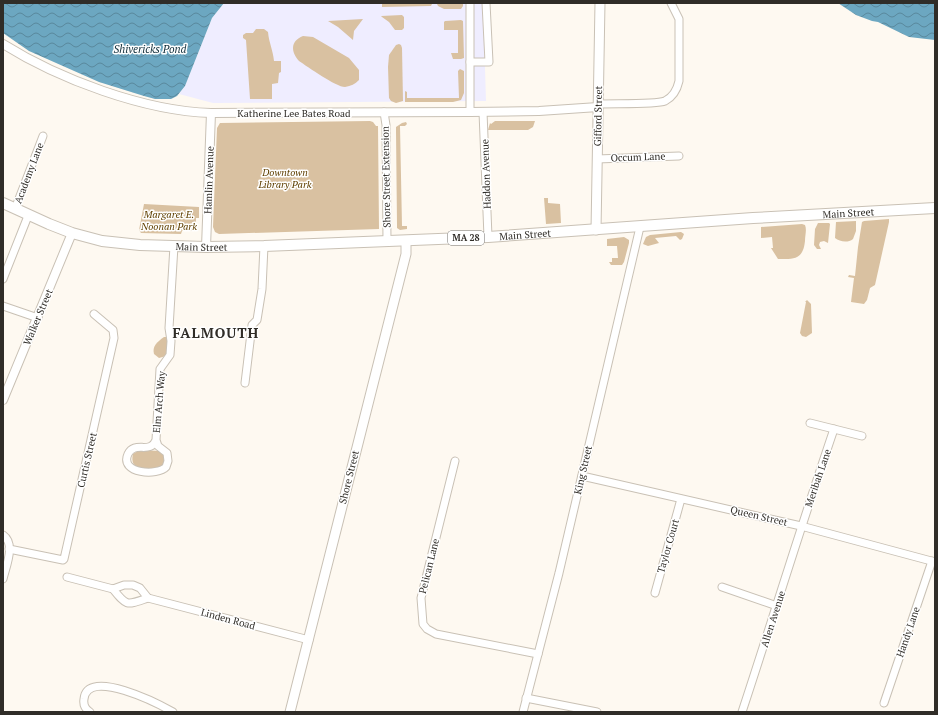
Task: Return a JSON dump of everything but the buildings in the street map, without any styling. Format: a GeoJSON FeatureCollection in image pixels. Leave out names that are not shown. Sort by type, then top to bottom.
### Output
{"type":"FeatureCollection","features":[{"type":"Feature","properties":{"kind":"main road","name":"Gifford Street"},"geometry":{"type":"LineString","coordinates":[[596,230],[600,3]]}},
{"type":"Feature","properties":{"kind":"main road","name":"Main Street"},"geometry":{"type":"LineString","coordinates":[[3,203],[28,216],[72,233],[102,241],[206,247],[388,242],[488,237],[753,218],[935,208]]}},
{"type":"Feature","properties":{"kind":"main road","name":"Shore Street"},"geometry":{"type":"LineString","coordinates":[[290,712],[406,254],[406,241]]}},
{"type":"Feature","properties":{"kind":"street"},"geometry":{"type":"LineString","coordinates":[[470,3],[470,112]]}},
{"type":"Feature","properties":{"kind":"street"},"geometry":{"type":"LineString","coordinates":[[470,62],[489,62],[486,3]]}},
{"type":"Feature","properties":{"kind":"street"},"geometry":{"type":"LineString","coordinates":[[598,105],[658,102],[665,101],[673,95],[679,81],[679,19],[671,3]]}},
{"type":"Feature","properties":{"kind":"street","name":"Katherine Lee Bates Road"},"geometry":{"type":"LineString","coordinates":[[3,44],[43,66],[81,83],[114,94],[182,111],[211,113],[483,112],[539,111],[598,105]]}},
{"type":"Feature","properties":{"kind":"street","name":"Shore Street Extension"},"geometry":{"type":"LineString","coordinates":[[384,112],[386,125],[388,242]]}},
{"type":"Feature","properties":{"kind":"street","name":"Haddon Avenue"},"geometry":{"type":"LineString","coordinates":[[483,112],[488,237]]}},
{"type":"Feature","properties":{"kind":"street","name":"Hamlin Avenue"},"geometry":{"type":"LineString","coordinates":[[206,247],[211,113]]}},
{"type":"Feature","properties":{"kind":"street","name":"Academy Lane"},"geometry":{"type":"LineString","coordinates":[[15,209],[43,136]]}},
{"type":"Feature","properties":{"kind":"street","name":"Occum Lane"},"geometry":{"type":"LineString","coordinates":[[597,159],[679,156]]}},
{"type":"Feature","properties":{"kind":"street"},"geometry":{"type":"LineString","coordinates":[[3,279],[28,216]]}},
{"type":"Feature","properties":{"kind":"street","name":"King Street"},"geometry":{"type":"LineString","coordinates":[[523,712],[582,476],[640,227]]}},
{"type":"Feature","properties":{"kind":"street","name":"Walker Street"},"geometry":{"type":"LineString","coordinates":[[3,400],[72,233]]}},
{"type":"Feature","properties":{"kind":"street","name":"Elm Arch Way"},"geometry":{"type":"LineString","coordinates":[[156,440],[153,446],[135,448],[131,450],[128,456],[128,462],[134,470],[159,472],[166,467],[168,461],[167,453],[158,446],[156,440],[160,369],[170,355],[174,246]]}},
{"type":"Feature","properties":{"kind":"street"},"geometry":{"type":"LineString","coordinates":[[245,383],[252,325],[257,320],[262,289],[264,246]]}},
{"type":"Feature","properties":{"kind":"street"},"geometry":{"type":"LineString","coordinates":[[3,306],[38,318]]}},
{"type":"Feature","properties":{"kind":"street","name":"Curtis Street"},"geometry":{"type":"LineString","coordinates":[[9,549],[64,559],[114,338],[113,330],[94,314]]}},
{"type":"Feature","properties":{"kind":"street"},"geometry":{"type":"LineString","coordinates":[[810,423],[862,436]]}},
{"type":"Feature","properties":{"kind":"street","name":"Meribah Lane"},"geometry":{"type":"LineString","coordinates":[[801,526],[834,429]]}},
{"type":"Feature","properties":{"kind":"street","name":"Pelican Lane"},"geometry":{"type":"LineString","coordinates":[[455,461],[421,598],[423,624],[427,629],[436,634],[538,654]]}},
{"type":"Feature","properties":{"kind":"street","name":"Queen Street"},"geometry":{"type":"LineString","coordinates":[[582,476],[801,526],[933,562]]}},
{"type":"Feature","properties":{"kind":"street","name":"Taylor Court"},"geometry":{"type":"LineString","coordinates":[[655,593],[681,499]]}},
{"type":"Feature","properties":{"kind":"street","name":"Allen Avenue"},"geometry":{"type":"LineString","coordinates":[[742,712],[777,606],[801,526]]}},
{"type":"Feature","properties":{"kind":"street"},"geometry":{"type":"LineString","coordinates":[[3,535],[8,541],[9,549],[3,579]]}},
{"type":"Feature","properties":{"kind":"street","name":"Handy Lane"},"geometry":{"type":"LineString","coordinates":[[884,703],[933,562]]}},
{"type":"Feature","properties":{"kind":"street","name":"Linden Road"},"geometry":{"type":"LineString","coordinates":[[67,577],[113,589],[124,585],[133,584],[140,588],[148,598],[309,640]]}},
{"type":"Feature","properties":{"kind":"street"},"geometry":{"type":"LineString","coordinates":[[722,587],[777,606]]}},
{"type":"Feature","properties":{"kind":"street"},"geometry":{"type":"LineString","coordinates":[[113,589],[121,600],[126,603],[133,604],[148,598]]}},
{"type":"Feature","properties":{"kind":"street"},"geometry":{"type":"LineString","coordinates":[[90,712],[85,708],[85,695],[89,689],[99,686],[109,687],[144,697],[173,712]]}},
{"type":"Feature","properties":{"kind":"street"},"geometry":{"type":"LineString","coordinates":[[526,698],[597,712]]}},
{"type":"Feature","properties":{"kind":"shaded area"},"geometry":{"type":"Polygon","coordinates":[[[224,3],[483,3],[486,101],[213,103],[179,94],[185,86],[212,18],[224,3]]]}},
{"type":"Feature","properties":{"kind":"green space"},"geometry":{"type":"Polygon","coordinates":[[[382,3],[463,3],[463,6],[461,9],[444,9],[437,4],[432,4],[431,6],[382,7],[382,3]]]}},
{"type":"Feature","properties":{"kind":"green space"},"geometry":{"type":"Polygon","coordinates":[[[402,15],[404,17],[404,28],[402,30],[395,30],[389,22],[381,16],[402,15]]]}},
{"type":"Feature","properties":{"kind":"green space"},"geometry":{"type":"Polygon","coordinates":[[[363,19],[354,31],[353,40],[338,27],[328,21],[363,19]]]}},
{"type":"Feature","properties":{"kind":"green space"},"geometry":{"type":"Polygon","coordinates":[[[463,21],[464,58],[453,59],[451,53],[458,53],[458,30],[444,30],[444,22],[463,21]]]}},
{"type":"Feature","properties":{"kind":"green space"},"geometry":{"type":"Polygon","coordinates":[[[256,29],[264,29],[268,32],[274,61],[281,61],[281,72],[279,73],[278,83],[272,84],[272,99],[250,99],[246,40],[243,38],[243,35],[246,33],[253,33],[256,29]]]}},
{"type":"Feature","properties":{"kind":"green space"},"geometry":{"type":"Polygon","coordinates":[[[303,36],[313,37],[349,58],[359,70],[359,80],[349,86],[341,86],[335,84],[299,61],[294,54],[293,47],[296,41],[303,36]]]}},
{"type":"Feature","properties":{"kind":"green space"},"geometry":{"type":"Polygon","coordinates":[[[399,44],[402,48],[403,101],[396,103],[391,101],[389,98],[388,67],[389,55],[396,45],[399,44]]]}},
{"type":"Feature","properties":{"kind":"green space"},"geometry":{"type":"Polygon","coordinates":[[[460,69],[464,71],[464,93],[461,100],[453,102],[405,102],[405,91],[407,92],[407,98],[459,98],[458,71],[460,69]]]}},
{"type":"Feature","properties":{"kind":"green space","name":"Downtown Library Park"},"geometry":{"type":"Polygon","coordinates":[[[370,121],[378,126],[379,229],[219,234],[215,232],[213,227],[217,128],[220,123],[370,121]]]}},
{"type":"Feature","properties":{"kind":"green space"},"geometry":{"type":"Polygon","coordinates":[[[495,121],[535,121],[533,127],[528,130],[488,130],[490,123],[491,124],[495,121]]]}},
{"type":"Feature","properties":{"kind":"green space"},"geometry":{"type":"Polygon","coordinates":[[[406,122],[407,124],[405,126],[400,126],[402,226],[407,226],[407,229],[400,230],[397,228],[396,127],[406,122]]]}},
{"type":"Feature","properties":{"kind":"green space"},"geometry":{"type":"Polygon","coordinates":[[[544,198],[548,198],[548,203],[560,204],[561,223],[546,224],[544,198]]]}},
{"type":"Feature","properties":{"kind":"green space","name":"Margaret E. Noonan Park"},"geometry":{"type":"Polygon","coordinates":[[[144,204],[199,207],[199,218],[196,218],[196,231],[182,231],[181,234],[141,233],[139,230],[144,204]]]}},
{"type":"Feature","properties":{"kind":"green space"},"geometry":{"type":"Polygon","coordinates":[[[889,219],[875,285],[870,288],[867,300],[864,304],[851,302],[854,278],[848,277],[849,275],[855,276],[862,222],[889,219]]]}},
{"type":"Feature","properties":{"kind":"green space"},"geometry":{"type":"Polygon","coordinates":[[[856,221],[856,231],[853,239],[844,242],[835,238],[836,222],[856,221]]]}},
{"type":"Feature","properties":{"kind":"green space"},"geometry":{"type":"Polygon","coordinates":[[[818,223],[830,224],[828,243],[824,241],[820,242],[819,245],[821,249],[817,249],[814,245],[815,229],[818,223]]]}},
{"type":"Feature","properties":{"kind":"green space"},"geometry":{"type":"Polygon","coordinates":[[[802,224],[806,227],[805,241],[802,252],[797,257],[778,259],[771,248],[773,248],[772,237],[761,238],[761,227],[802,224]]]}},
{"type":"Feature","properties":{"kind":"green space"},"geometry":{"type":"Polygon","coordinates":[[[681,232],[684,234],[680,240],[676,236],[655,238],[659,243],[648,246],[643,244],[646,237],[650,235],[681,232]]]}},
{"type":"Feature","properties":{"kind":"green space"},"geometry":{"type":"Polygon","coordinates":[[[624,237],[629,240],[629,243],[624,262],[622,265],[611,265],[609,262],[612,262],[612,258],[618,258],[617,246],[607,246],[607,239],[624,237]]]}},
{"type":"Feature","properties":{"kind":"green space"},"geometry":{"type":"Polygon","coordinates":[[[807,300],[811,304],[812,333],[806,337],[802,336],[800,333],[805,302],[807,300]]]}},
{"type":"Feature","properties":{"kind":"green space"},"geometry":{"type":"Polygon","coordinates":[[[164,337],[168,337],[168,352],[166,356],[159,358],[154,354],[154,346],[164,337]]]}},
{"type":"Feature","properties":{"kind":"green space"},"geometry":{"type":"Polygon","coordinates":[[[139,450],[161,451],[165,457],[164,465],[148,470],[138,468],[134,465],[132,460],[133,454],[139,450]]]}},
{"type":"Feature","properties":{"kind":"water","name":"Shivericks Pond"},"geometry":{"type":"Polygon","coordinates":[[[3,3],[224,3],[212,18],[185,86],[177,96],[171,99],[155,99],[99,82],[29,51],[3,33],[3,3]]]}},
{"type":"Feature","properties":{"kind":"water"},"geometry":{"type":"Polygon","coordinates":[[[838,3],[935,3],[935,40],[909,37],[878,22],[856,15],[838,3]]]}},
{"type":"Feature","properties":{"kind":"district","name":"FALMOUTH"},"geometry":{"type":"Point","coordinates":[216,332]}}]}
